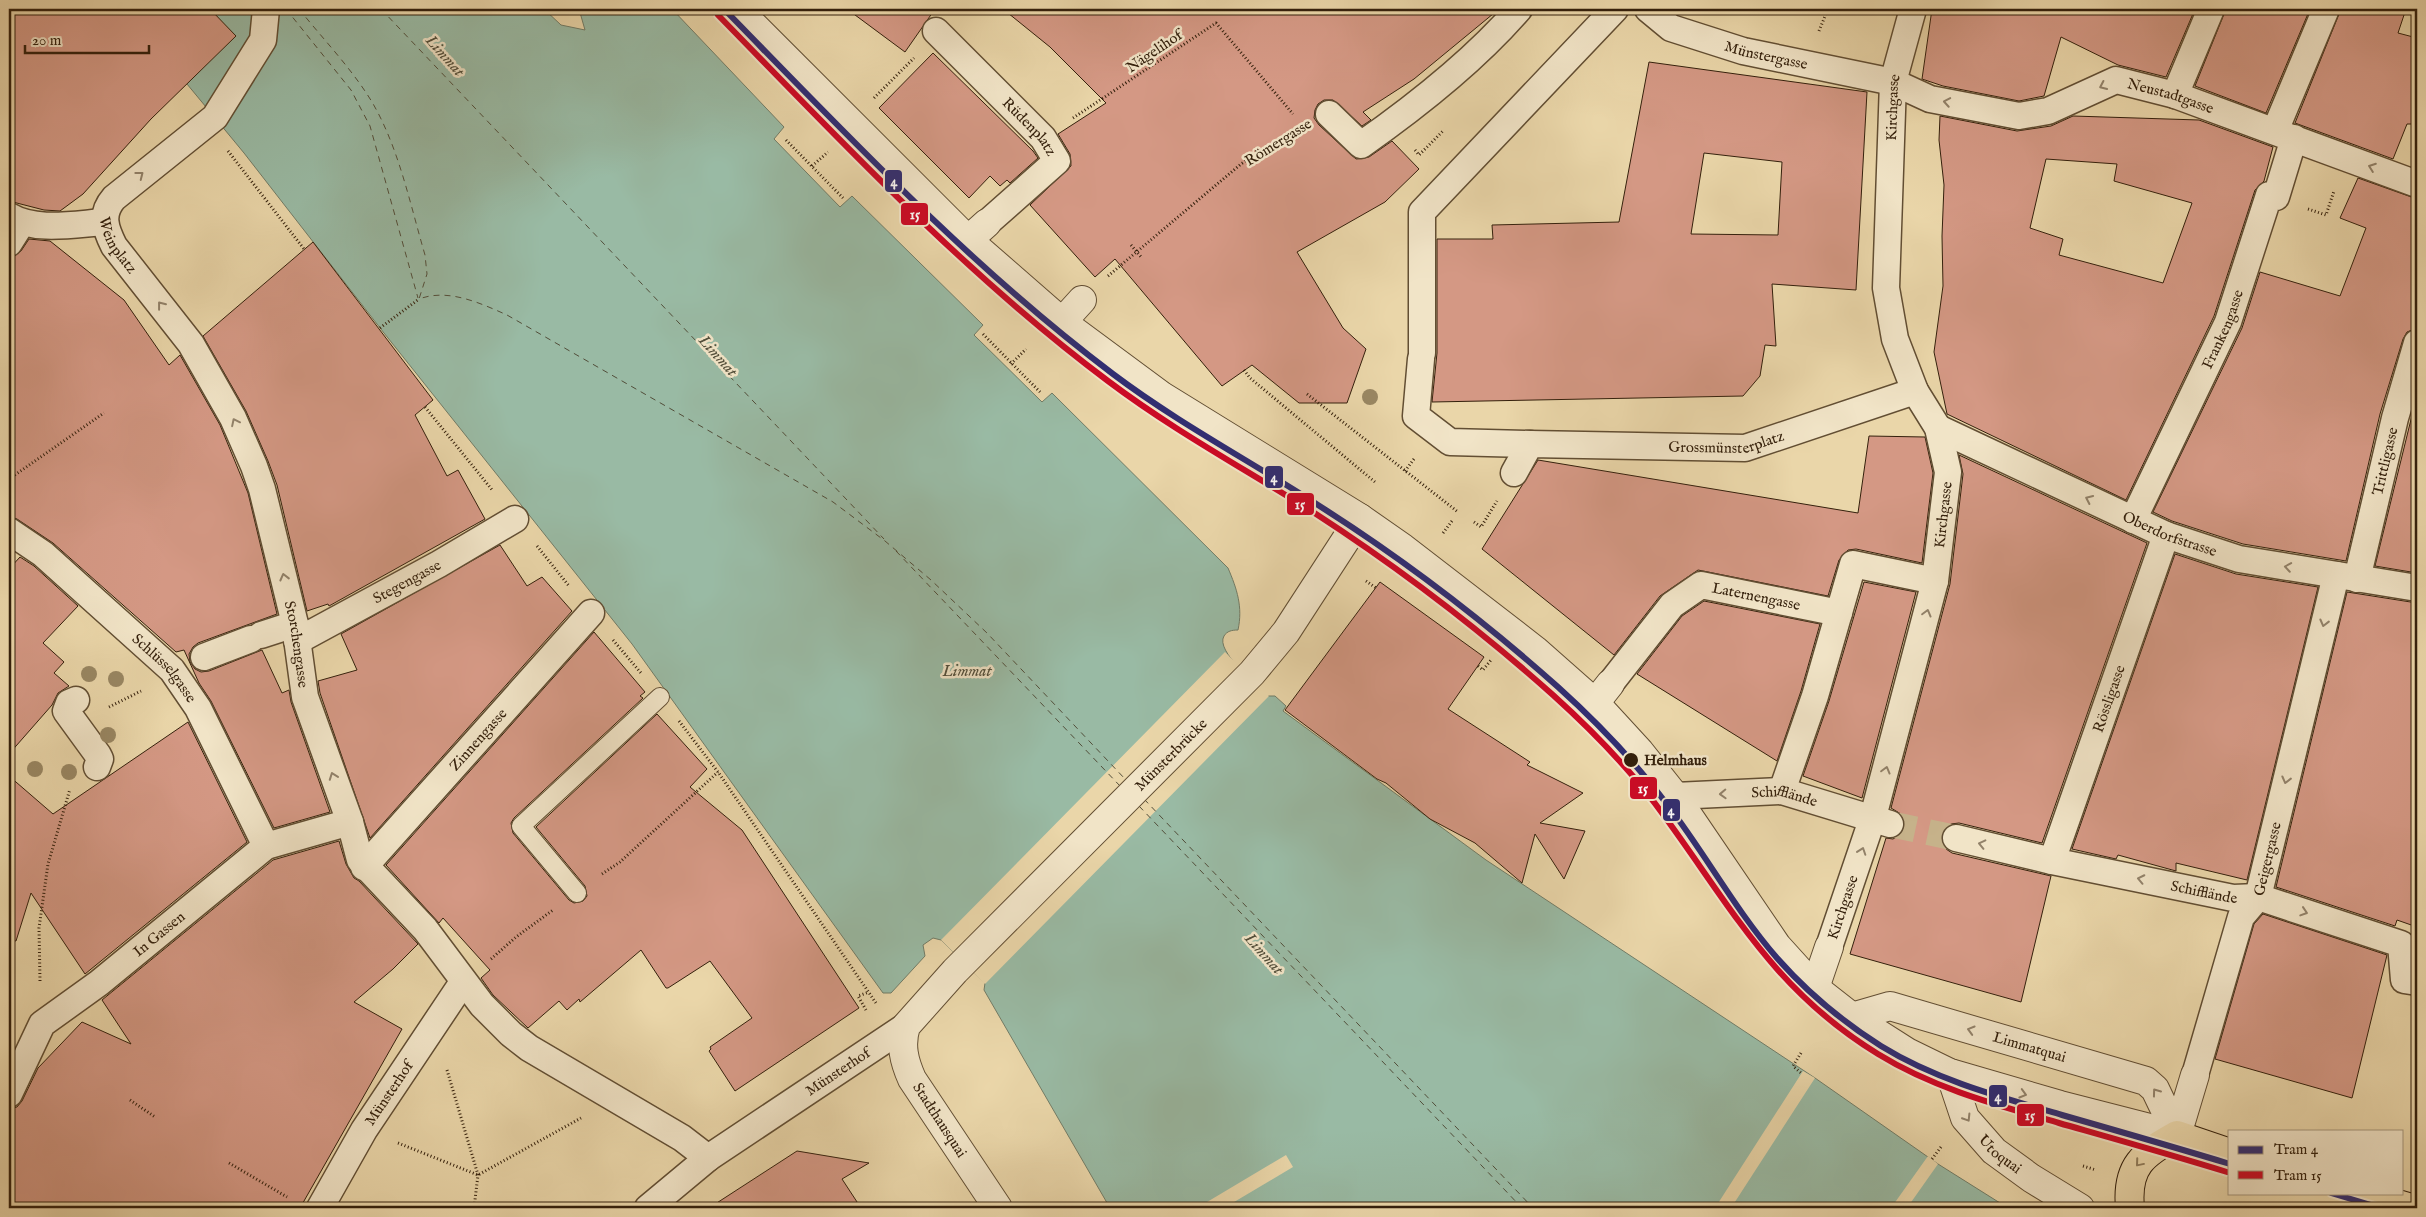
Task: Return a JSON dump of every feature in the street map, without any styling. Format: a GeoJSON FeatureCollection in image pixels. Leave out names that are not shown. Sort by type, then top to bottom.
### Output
{"type":"FeatureCollection","features":[{"type":"Feature","properties":{"kind":"main road"},"geometry":{"type":"LineString","coordinates":[[2130,1208],[2129,1182],[2134,1167],[2150,1152],[2178,1135],[2228,1152]]}},
{"type":"Feature","properties":{"kind":"main road"},"geometry":{"type":"LineString","coordinates":[[2363,1194],[2411,1208]]}},
{"type":"Feature","properties":{"kind":"street","name":"Weinplatz"},"geometry":{"type":"LineString","coordinates":[[190,344],[114,246],[105,222],[105,212],[108,205],[123,188],[210,120],[263,40],[266,9]]}},
{"type":"Feature","properties":{"kind":"street","name":"Römergasse"},"geometry":{"type":"LineString","coordinates":[[1329,114],[1361,145],[1445,81],[1503,27],[1519,9]]}},
{"type":"Feature","properties":{"kind":"street","name":"Grossmünsterplatz"},"geometry":{"type":"LineString","coordinates":[[1615,9],[1422,212],[1422,356],[1416,416],[1450,442],[1745,448],[1915,391]]}},
{"type":"Feature","properties":{"kind":"street","name":"Münstergasse"},"geometry":{"type":"LineString","coordinates":[[1648,9],[1671,28],[1743,51],[1893,82]]}},
{"type":"Feature","properties":{"kind":"street","name":"Kirchgasse"},"geometry":{"type":"LineString","coordinates":[[1815,988],[1829,947],[1882,821],[1935,581],[1948,472],[1938,428],[1915,391],[1895,339],[1886,288],[1893,82],[1913,9]]}},
{"type":"Feature","properties":{"kind":"street"},"geometry":{"type":"LineString","coordinates":[[2175,95],[2211,9]]}},
{"type":"Feature","properties":{"kind":"street","name":"Frankengasse"},"geometry":{"type":"LineString","coordinates":[[2133,520],[2228,322],[2269,195],[2276,197],[2285,134],[2326,9]]}},
{"type":"Feature","properties":{"kind":"street"},"geometry":{"type":"LineString","coordinates":[[749,13],[978,231],[1062,322],[1162,396],[1360,518],[1438,573],[1504,625],[1603,694],[1640,752],[1675,796],[1777,946],[1815,988],[1852,1017],[1908,1052],[1950,1073],[2060,1105],[2178,1135]]}},
{"type":"Feature","properties":{"kind":"street","name":"Rüdenplatz"},"geometry":{"type":"LineString","coordinates":[[936,31],[1043,138],[1057,161],[978,231]]}},
{"type":"Feature","properties":{"kind":"street","name":"Neustadtgasse"},"geometry":{"type":"LineString","coordinates":[[1893,82],[1930,99],[2019,116],[2048,111],[2116,80],[2175,95],[2417,184]]}},
{"type":"Feature","properties":{"kind":"street"},"geometry":{"type":"LineString","coordinates":[[13,228],[105,222]]}},
{"type":"Feature","properties":{"kind":"street"},"geometry":{"type":"LineString","coordinates":[[1062,322],[1082,300]]}},
{"type":"Feature","properties":{"kind":"street","name":"Trittligasse"},"geometry":{"type":"LineString","coordinates":[[2346,577],[2417,343]]}},
{"type":"Feature","properties":{"kind":"street","name":"Storchengasse"},"geometry":{"type":"LineString","coordinates":[[190,344],[233,418],[262,489],[296,633],[305,697],[350,822],[358,854],[364,867],[425,929],[463,982]]}},
{"type":"Feature","properties":{"kind":"street","name":"Oberdorfstrasse"},"geometry":{"type":"LineString","coordinates":[[1938,428],[2166,535],[2239,559],[2417,588]]}},
{"type":"Feature","properties":{"kind":"street"},"geometry":{"type":"LineString","coordinates":[[1514,473],[1530,444]]}},
{"type":"Feature","properties":{"kind":"street","name":"Münsterbrücke"},"geometry":{"type":"LineString","coordinates":[[955,971],[1252,673],[1286,632],[1360,518]]}},
{"type":"Feature","properties":{"kind":"street","name":"Stegengasse"},"geometry":{"type":"LineString","coordinates":[[184,666],[256,637],[296,633],[439,564],[515,519]]}},
{"type":"Feature","properties":{"kind":"street","name":"Schlüsselgasse"},"geometry":{"type":"LineString","coordinates":[[9,531],[43,554],[184,666],[198,708],[266,846]]}},
{"type":"Feature","properties":{"kind":"street","name":"Rössligasse"},"geometry":{"type":"LineString","coordinates":[[2052,861],[2166,535]]}},
{"type":"Feature","properties":{"kind":"street"},"geometry":{"type":"LineString","coordinates":[[1782,791],[1815,696],[1853,564],[1935,581]]}},
{"type":"Feature","properties":{"kind":"street","name":"Geigergasse"},"geometry":{"type":"LineString","coordinates":[[2178,1135],[2241,917],[2258,897],[2346,577]]}},
{"type":"Feature","properties":{"kind":"street","name":"Laternengasse"},"geometry":{"type":"LineString","coordinates":[[1603,694],[1672,605],[1701,585],[1839,613]]}},
{"type":"Feature","properties":{"kind":"street","name":"Zinnengasse"},"geometry":{"type":"LineString","coordinates":[[364,867],[591,613]]}},
{"type":"Feature","properties":{"kind":"street"},"geometry":{"type":"LineString","coordinates":[[76,700],[69,703],[66,711],[98,755],[100,759],[97,767]]}},
{"type":"Feature","properties":{"kind":"street","name":"Schifflände"},"geometry":{"type":"LineString","coordinates":[[1675,796],[1782,791],[1882,821]]}},
{"type":"Feature","properties":{"kind":"street","name":"In Gassen"},"geometry":{"type":"LineString","coordinates":[[9,1094],[42,1024],[99,982],[266,846],[350,822]]}},
{"type":"Feature","properties":{"kind":"street","name":"Schifflände"},"geometry":{"type":"LineString","coordinates":[[1956,838],[2052,861],[2233,898],[2258,897],[2401,944],[2404,980],[2417,982]]}},
{"type":"Feature","properties":{"kind":"street","name":"Münsterhof"},"geometry":{"type":"LineString","coordinates":[[648,1208],[708,1158],[906,1026],[955,971]]}},
{"type":"Feature","properties":{"kind":"street"},"geometry":{"type":"LineString","coordinates":[[463,982],[482,1005],[511,1034],[529,1048],[682,1138],[708,1158]]}},
{"type":"Feature","properties":{"kind":"street","name":"Münsterhof"},"geometry":{"type":"LineString","coordinates":[[320,1208],[364,1130],[433,1024],[463,982]]}},
{"type":"Feature","properties":{"kind":"street","name":"Limmatquai"},"geometry":{"type":"LineString","coordinates":[[1852,1017],[1890,1006],[2146,1081],[2155,1089],[2178,1135]]}},
{"type":"Feature","properties":{"kind":"street","name":"Stadthausquai"},"geometry":{"type":"LineString","coordinates":[[906,1026],[903,1035],[904,1057],[912,1079],[998,1208]]}},
{"type":"Feature","properties":{"kind":"street","name":"Utoquai"},"geometry":{"type":"LineString","coordinates":[[1950,1073],[1965,1118],[1994,1151],[2031,1178],[2080,1208]]}},
{"type":"Feature","properties":{"kind":"lane"},"geometry":{"type":"LineString","coordinates":[[577,893],[521,826],[660,697]]}},
{"type":"Feature","properties":{"kind":"path"},"geometry":{"type":"LineString","coordinates":[[1819,31],[1828,9]]}},
{"type":"Feature","properties":{"kind":"path","name":"Nägelihof"},"geometry":{"type":"LineString","coordinates":[[1043,138],[1216,23],[1301,124]]}},
{"type":"Feature","properties":{"kind":"path"},"geometry":{"type":"LineString","coordinates":[[874,98],[936,31]]}},
{"type":"Feature","properties":{"kind":"path","name":"Römergasse"},"geometry":{"type":"LineString","coordinates":[[1082,300],[1136,250],[1241,164],[1301,124],[1329,114]]}},
{"type":"Feature","properties":{"kind":"path"},"geometry":{"type":"LineString","coordinates":[[210,120],[304,249]]}},
{"type":"Feature","properties":{"kind":"path"},"geometry":{"type":"LineString","coordinates":[[1411,146],[1419,154],[1447,127]]}},
{"type":"Feature","properties":{"kind":"path"},"geometry":{"type":"LineString","coordinates":[[786,140],[843,198]]}},
{"type":"Feature","properties":{"kind":"path"},"geometry":{"type":"LineString","coordinates":[[812,166],[828,152]]}},
{"type":"Feature","properties":{"kind":"path"},"geometry":{"type":"LineString","coordinates":[[2302,207],[2326,215],[2346,157]]}},
{"type":"Feature","properties":{"kind":"path"},"geometry":{"type":"LineString","coordinates":[[1131,245],[1142,258]]}},
{"type":"Feature","properties":{"kind":"path"},"geometry":{"type":"LineString","coordinates":[[380,328],[419,298]]}},
{"type":"Feature","properties":{"kind":"path"},"geometry":{"type":"LineString","coordinates":[[983,334],[1040,392]]}},
{"type":"Feature","properties":{"kind":"path"},"geometry":{"type":"LineString","coordinates":[[1012,364],[1026,349]]}},
{"type":"Feature","properties":{"kind":"path"},"geometry":{"type":"LineString","coordinates":[[1244,370],[1250,378],[1376,483]]}},
{"type":"Feature","properties":{"kind":"path"},"geometry":{"type":"LineString","coordinates":[[1307,394],[1458,512]]}},
{"type":"Feature","properties":{"kind":"path"},"geometry":{"type":"LineString","coordinates":[[9,479],[104,412]]}},
{"type":"Feature","properties":{"kind":"path"},"geometry":{"type":"LineString","coordinates":[[1405,471],[1413,459]]}},
{"type":"Feature","properties":{"kind":"path"},"geometry":{"type":"LineString","coordinates":[[1474,522],[1481,527],[1486,520]]}},
{"type":"Feature","properties":{"kind":"path"},"geometry":{"type":"LineString","coordinates":[[1443,534],[1452,521]]}},
{"type":"Feature","properties":{"kind":"path"},"geometry":{"type":"LineString","coordinates":[[1366,581],[1376,588]]}},
{"type":"Feature","properties":{"kind":"path"},"geometry":{"type":"LineString","coordinates":[[76,700],[104,710],[184,666]]}},
{"type":"Feature","properties":{"kind":"path"},"geometry":{"type":"LineString","coordinates":[[42,1024],[39,928],[48,864],[71,786],[97,767]]}},
{"type":"Feature","properties":{"kind":"path"},"geometry":{"type":"LineString","coordinates":[[869,992],[879,1007]]}},
{"type":"Feature","properties":{"kind":"path"},"geometry":{"type":"LineString","coordinates":[[433,1024],[478,1175],[474,1208]]}},
{"type":"Feature","properties":{"kind":"path"},"geometry":{"type":"LineString","coordinates":[[1801,1053],[1793,1066],[1802,1073]]}},
{"type":"Feature","properties":{"kind":"path"},"geometry":{"type":"LineString","coordinates":[[478,1175],[616,1099]]}},
{"type":"Feature","properties":{"kind":"path"},"geometry":{"type":"LineString","coordinates":[[130,1100],[155,1117]]}},
{"type":"Feature","properties":{"kind":"path"},"geometry":{"type":"LineString","coordinates":[[364,1130],[478,1175]]}},
{"type":"Feature","properties":{"kind":"path"},"geometry":{"type":"LineString","coordinates":[[1932,1159],[1941,1147]]}},
{"type":"Feature","properties":{"kind":"path"},"geometry":{"type":"LineString","coordinates":[[229,1163],[288,1198]]}},
{"type":"Feature","properties":{"kind":"water","name":"Limmat"},"geometry":{"type":"Polygon","coordinates":[[[125,9],[544,9],[561,25],[585,30],[579,9],[672,9],[784,127],[774,139],[840,207],[852,196],[983,325],[974,335],[1042,402],[1052,393],[1228,568],[1236,591],[1240,614],[1238,630],[1230,631],[1224,636],[1223,642],[1226,650],[1238,668],[1268,696],[1275,696],[1286,706],[1283,711],[1486,860],[1815,1078],[1938,1164],[2008,1208],[1110,1208],[984,990],[985,983],[941,940],[933,938],[923,945],[925,956],[891,993],[883,993],[632,644],[384,333],[244,153],[125,9]]]}},
{"type":"Feature","properties":{"kind":"pier"},"geometry":{"type":"Polygon","coordinates":[[[1225,652],[1269,696],[985,984],[941,940],[1225,652]]]}},
{"type":"Feature","properties":{"kind":"pier"},"geometry":{"type":"Polygon","coordinates":[[[1803,1071],[1815,1078],[1731,1208],[1715,1208],[1803,1071]]]}},
{"type":"Feature","properties":{"kind":"pier"},"geometry":{"type":"Polygon","coordinates":[[[1286,1155],[1293,1167],[1224,1208],[1197,1208],[1286,1155]]]}},
{"type":"Feature","properties":{"kind":"pier"},"geometry":{"type":"Polygon","coordinates":[[[1928,1156],[1938,1164],[1907,1208],[1891,1208],[1928,1156]]]}},
{"type":"Feature","properties":{"kind":"building"},"geometry":{"type":"Polygon","coordinates":[[[9,9],[210,9],[236,36],[151,119],[83,194],[60,211],[44,210],[9,201],[9,9]]]}},
{"type":"Feature","properties":{"kind":"building"},"geometry":{"type":"Polygon","coordinates":[[[847,9],[935,9],[905,52],[847,9]]]}},
{"type":"Feature","properties":{"kind":"building"},"geometry":{"type":"Polygon","coordinates":[[[1003,9],[1499,9],[1414,79],[1363,112],[1371,120],[1362,126],[1333,100],[1324,100],[1318,104],[1315,110],[1314,118],[1319,125],[1356,159],[1369,157],[1392,141],[1419,169],[1385,202],[1297,252],[1343,328],[1366,349],[1347,403],[1299,403],[1252,365],[1222,386],[1115,259],[1095,277],[1030,205],[1071,166],[1070,154],[1058,134],[1106,103],[1050,47],[1003,9]]]}},
{"type":"Feature","properties":{"kind":"building"},"geometry":{"type":"Polygon","coordinates":[[[1932,9],[2195,9],[2166,77],[2118,65],[2061,37],[2044,96],[2019,101],[1943,86],[1922,79],[1932,9]]]}},
{"type":"Feature","properties":{"kind":"building"},"geometry":{"type":"Polygon","coordinates":[[[2226,9],[2310,9],[2266,113],[2195,86],[2226,9]]]}},
{"type":"Feature","properties":{"kind":"building"},"geometry":{"type":"Polygon","coordinates":[[[2341,9],[2406,9],[2398,33],[2417,38],[2417,124],[2407,124],[2393,159],[2295,123],[2341,9]]]}},
{"type":"Feature","properties":{"kind":"building"},"geometry":{"type":"Polygon","coordinates":[[[933,53],[1038,158],[1010,183],[1007,180],[1000,186],[990,176],[969,198],[879,108],[933,53]]]}},
{"type":"Feature","properties":{"kind":"building"},"geometry":{"type":"Polygon","coordinates":[[[1649,62],[1867,92],[1856,290],[1772,284],[1776,346],[1765,345],[1760,376],[1743,396],[1432,402],[1437,353],[1437,239],[1493,239],[1492,225],[1619,222],[1649,62]],[[1704,153],[1691,234],[1778,235],[1782,162],[1704,153]]]}},
{"type":"Feature","properties":{"kind":"building"},"geometry":{"type":"Polygon","coordinates":[[[1940,116],[2017,131],[2051,126],[2073,116],[2199,120],[2273,147],[2264,181],[2255,190],[2214,316],[2126,500],[1947,414],[1934,352],[1943,286],[1944,185],[1939,140],[1940,116]],[[2046,159],[2030,228],[2063,239],[2059,255],[2163,283],[2192,203],[2114,181],[2117,164],[2046,159]]]}},
{"type":"Feature","properties":{"kind":"building"},"geometry":{"type":"Polygon","coordinates":[[[2358,178],[2417,199],[2417,328],[2407,332],[2403,339],[2380,414],[2346,561],[2243,544],[2172,521],[2153,512],[2242,328],[2260,272],[2340,296],[2366,228],[2340,218],[2358,178]]]}},
{"type":"Feature","properties":{"kind":"building"},"geometry":{"type":"Polygon","coordinates":[[[29,239],[50,241],[124,300],[169,365],[180,355],[220,425],[248,493],[277,614],[198,643],[189,654],[190,662],[195,669],[201,672],[209,671],[262,650],[282,693],[289,690],[291,702],[330,812],[274,828],[211,701],[199,683],[184,650],[176,652],[53,543],[17,519],[9,516],[9,259],[21,251],[29,239]]]}},
{"type":"Feature","properties":{"kind":"building"},"geometry":{"type":"Polygon","coordinates":[[[313,242],[433,400],[415,415],[447,476],[458,470],[485,519],[329,606],[328,604],[307,611],[277,485],[268,461],[246,411],[203,336],[313,242]]]}},
{"type":"Feature","properties":{"kind":"building"},"geometry":{"type":"Polygon","coordinates":[[[2417,395],[2417,573],[2375,566],[2417,395]]]}},
{"type":"Feature","properties":{"kind":"building"},"geometry":{"type":"Polygon","coordinates":[[[1869,436],[1925,437],[1933,473],[1922,563],[1856,549],[1848,550],[1839,560],[1828,596],[1698,570],[1660,596],[1614,655],[1482,549],[1538,460],[1858,513],[1869,436]]]}},
{"type":"Feature","properties":{"kind":"building"},"geometry":{"type":"Polygon","coordinates":[[[1959,455],[2147,543],[2042,843],[1959,823],[1951,824],[1945,828],[1942,834],[1942,843],[1952,853],[2051,876],[2021,1002],[1850,954],[1886,838],[1893,839],[1900,835],[1904,828],[1905,821],[1901,814],[1891,808],[1950,584],[1963,474],[1959,455]]]}},
{"type":"Feature","properties":{"kind":"building"},"geometry":{"type":"Polygon","coordinates":[[[500,545],[527,586],[542,577],[572,611],[370,838],[320,693],[318,681],[357,670],[341,634],[500,545]]]}},
{"type":"Feature","properties":{"kind":"building"},"geometry":{"type":"Polygon","coordinates":[[[2175,554],[2236,574],[2318,587],[2247,880],[2176,863],[2176,871],[2118,855],[2116,859],[2072,849],[2175,554]]]}},
{"type":"Feature","properties":{"kind":"building"},"geometry":{"type":"Polygon","coordinates":[[[20,557],[34,566],[78,606],[43,643],[64,662],[54,673],[69,686],[58,693],[52,705],[9,754],[9,569],[20,557]]]}},
{"type":"Feature","properties":{"kind":"building"},"geometry":{"type":"Polygon","coordinates":[[[1380,582],[1484,657],[1448,709],[1530,762],[1527,765],[1583,793],[1540,823],[1585,831],[1564,879],[1535,834],[1522,883],[1475,843],[1430,819],[1386,783],[1377,779],[1285,710],[1380,582]]]}},
{"type":"Feature","properties":{"kind":"building"},"geometry":{"type":"Polygon","coordinates":[[[1864,582],[1916,592],[1862,798],[1803,776],[1829,701],[1864,582]]]}},
{"type":"Feature","properties":{"kind":"building"},"geometry":{"type":"Polygon","coordinates":[[[2347,592],[2417,603],[2417,927],[2397,920],[2395,926],[2276,887],[2347,592]]]}},
{"type":"Feature","properties":{"kind":"building"},"geometry":{"type":"Polygon","coordinates":[[[1704,601],[1820,624],[1801,691],[1777,761],[1637,674],[1682,616],[1704,601]]]}},
{"type":"Feature","properties":{"kind":"building"},"geometry":{"type":"Polygon","coordinates":[[[594,632],[645,692],[640,696],[643,698],[514,818],[511,823],[513,833],[569,900],[574,903],[583,901],[587,896],[585,886],[536,827],[657,714],[707,769],[690,787],[742,830],[859,1008],[735,1091],[709,1051],[710,1047],[752,1018],[710,961],[666,988],[641,950],[580,1002],[579,999],[567,1010],[559,1001],[528,1028],[493,995],[481,978],[490,970],[443,918],[439,923],[386,865],[594,632]]]}},
{"type":"Feature","properties":{"kind":"building"},"geometry":{"type":"Polygon","coordinates":[[[188,722],[247,842],[85,974],[31,893],[16,941],[9,940],[9,776],[53,814],[188,722]]]}},
{"type":"Feature","properties":{"kind":"building"},"geometry":{"type":"Polygon","coordinates":[[[339,841],[346,864],[354,878],[359,881],[418,944],[393,969],[354,1002],[402,1029],[300,1208],[9,1208],[9,1109],[17,1107],[22,1101],[38,1068],[82,1022],[131,1044],[102,1000],[273,860],[339,841]]]}},
{"type":"Feature","properties":{"kind":"building"},"geometry":{"type":"Polygon","coordinates":[[[2263,914],[2387,955],[2352,1098],[2215,1059],[2254,924],[2263,914]]]}},
{"type":"Feature","properties":{"kind":"building"},"geometry":{"type":"Polygon","coordinates":[[[797,1151],[869,1163],[842,1179],[861,1208],[709,1208],[797,1151]]]}},
{"type":"Feature","properties":{"kind":"ferry route"},"geometry":{"type":"LineString","coordinates":[[286,9],[351,90],[370,126],[418,298]]}},
{"type":"Feature","properties":{"kind":"ferry route"},"geometry":{"type":"LineString","coordinates":[[299,9],[364,90],[390,138],[425,255],[427,274],[419,299],[441,295],[464,298],[507,315],[833,502],[885,541],[931,580],[987,633],[1126,780]]}},
{"type":"Feature","properties":{"kind":"ferry route"},"geometry":{"type":"LineString","coordinates":[[381,9],[884,539]]}},
{"type":"Feature","properties":{"kind":"ferry route"},"geometry":{"type":"LineString","coordinates":[[896,551],[1121,787]]}},
{"type":"Feature","properties":{"kind":"ferry route"},"geometry":{"type":"LineString","coordinates":[[1144,799],[1533,1208]]}},
{"type":"Feature","properties":{"kind":"ferry route"},"geometry":{"type":"LineString","coordinates":[[1139,806],[1522,1208]]}},
{"type":"Feature","properties":{"kind":"tunnel"},"geometry":{"type":"LineString","coordinates":[[1890,824],[1956,838]]}},
{"type":"Feature","properties":{"kind":"tram line","name":"4"},"geometry":{"type":"LineString","coordinates":[[724,9],[912,199],[1010,290],[1061,333],[1113,374],[1163,409],[1318,505],[1412,569],[1472,614],[1558,687],[1617,745],[1657,792],[1684,827],[1735,903],[1777,958],[1801,983],[1839,1017],[1902,1058],[1946,1078],[2015,1101],[2228,1163]]}},
{"type":"Feature","properties":{"kind":"tram line","name":"15"},"geometry":{"type":"LineString","coordinates":[[718,15],[811,111],[954,252],[1055,340],[1108,381],[1158,416],[1313,512],[1376,554],[1467,622],[1553,695],[1598,738],[1640,784],[1758,947],[1783,976],[1842,1030],[1899,1066],[1943,1086],[2012,1109],[2227,1172]]}},
{"type":"Feature","properties":{"kind":"tram line","name":"4"},"geometry":{"type":"LineString","coordinates":[[2334,1194],[2381,1208]]}},
{"type":"Feature","properties":{"kind":"place","name":"Helmhaus"},"geometry":{"type":"Point","coordinates":[1631,760]}}]}
